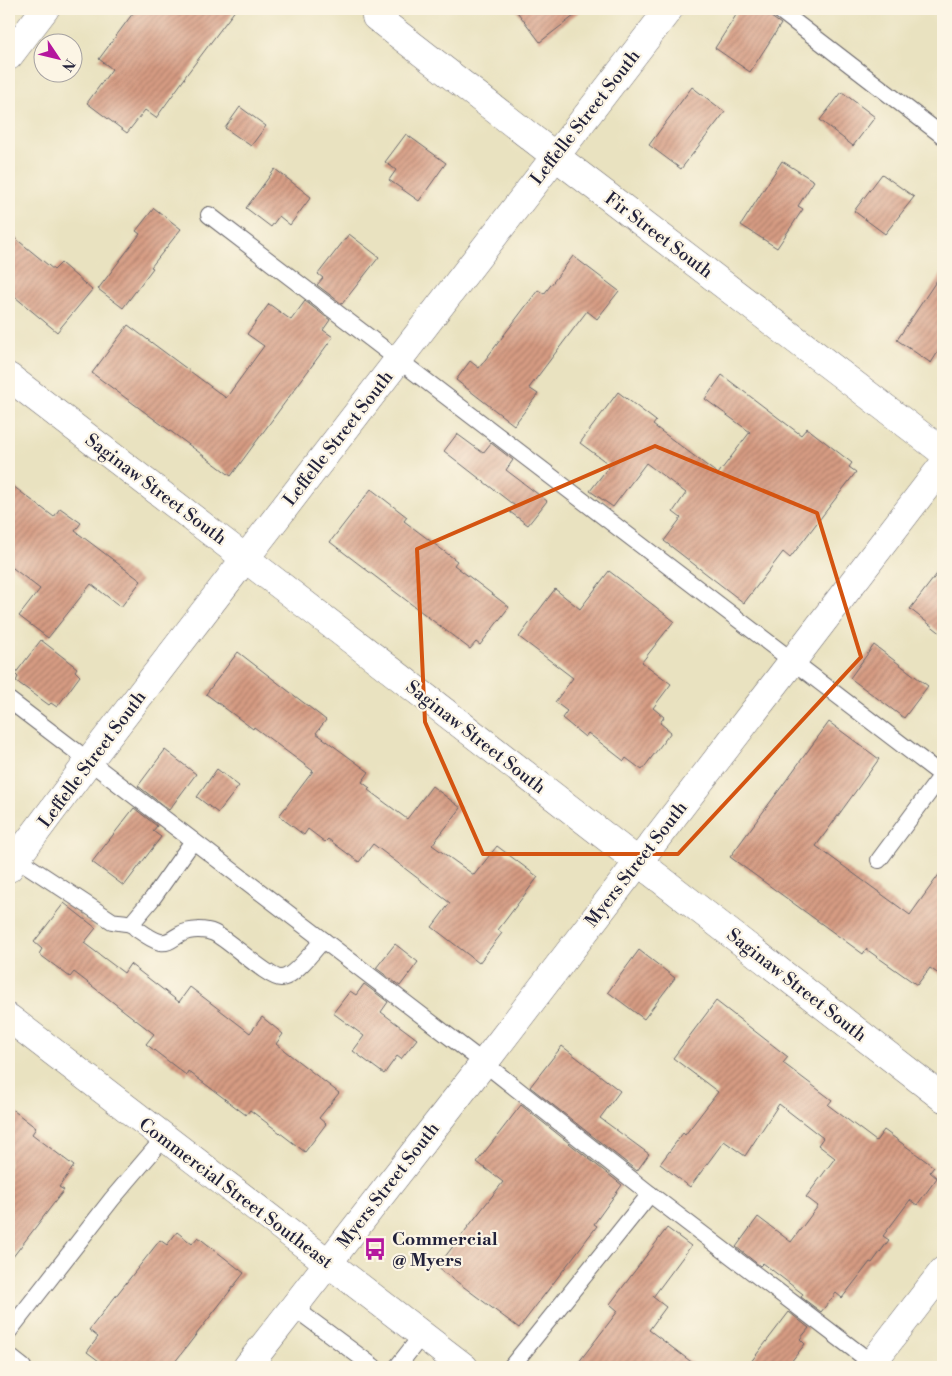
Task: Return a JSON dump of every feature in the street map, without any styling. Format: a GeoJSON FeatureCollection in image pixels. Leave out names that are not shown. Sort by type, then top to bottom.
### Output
{"type":"FeatureCollection","features":[{"type":"Feature","properties":{"kind":"street"},"geometry":{"type":"LineString","coordinates":[[9,56],[45,9]]}},
{"type":"Feature","properties":{"kind":"street","name":"Leffelle Street South"},"geometry":{"type":"LineString","coordinates":[[13,863],[89,761],[669,9]]}},
{"type":"Feature","properties":{"kind":"street","name":"Fir Street South"},"geometry":{"type":"LineString","coordinates":[[376,17],[943,452]]}},
{"type":"Feature","properties":{"kind":"street","name":"Saginaw Street South"},"geometry":{"type":"LineString","coordinates":[[9,377],[246,558],[943,1098]]}},
{"type":"Feature","properties":{"kind":"street","name":"Myers Street South"},"geometry":{"type":"LineString","coordinates":[[247,1367],[484,1063],[943,465]]}},
{"type":"Feature","properties":{"kind":"street","name":"Commercial Street Southeast"},"geometry":{"type":"LineString","coordinates":[[9,1018],[464,1367]]}},
{"type":"Feature","properties":{"kind":"street"},"geometry":{"type":"LineString","coordinates":[[873,1366],[943,1271]]}},
{"type":"Feature","properties":{"kind":"lane"},"geometry":{"type":"LineString","coordinates":[[778,9],[943,136]]}},
{"type":"Feature","properties":{"kind":"lane"},"geometry":{"type":"LineString","coordinates":[[209,215],[943,776],[878,860]]}},
{"type":"Feature","properties":{"kind":"lane"},"geometry":{"type":"LineString","coordinates":[[10,702],[484,1063],[873,1366]]}},
{"type":"Feature","properties":{"kind":"lane"},"geometry":{"type":"LineString","coordinates":[[131,924],[194,841]]}},
{"type":"Feature","properties":{"kind":"lane"},"geometry":{"type":"LineString","coordinates":[[13,863],[112,921],[131,924],[146,936],[161,942],[171,940],[187,931],[203,930],[215,933],[278,978],[283,978],[294,972],[323,940]]}},
{"type":"Feature","properties":{"kind":"lane"},"geometry":{"type":"LineString","coordinates":[[9,1331],[112,1199],[164,1138]]}},
{"type":"Feature","properties":{"kind":"lane"},"geometry":{"type":"LineString","coordinates":[[511,1367],[650,1194]]}},
{"type":"Feature","properties":{"kind":"lane"},"geometry":{"type":"LineString","coordinates":[[294,1307],[374,1367]]}},
{"type":"Feature","properties":{"kind":"lane"},"geometry":{"type":"LineString","coordinates":[[397,1367],[422,1335]]}},
{"type":"Feature","properties":{"kind":"highlighted area"},"geometry":{"type":"Polygon","coordinates":[[[655,446],[817,513],[861,657],[678,854],[483,854],[425,722],[417,549],[655,446]]]}},
{"type":"Feature","properties":{"kind":"building"},"geometry":{"type":"Polygon","coordinates":[[[136,9],[236,9],[156,118],[145,110],[127,133],[87,103],[112,69],[99,59],[136,9]]]}},
{"type":"Feature","properties":{"kind":"building"},"geometry":{"type":"Polygon","coordinates":[[[515,9],[583,9],[540,42],[515,9]]]}},
{"type":"Feature","properties":{"kind":"building"},"geometry":{"type":"Polygon","coordinates":[[[740,9],[760,9],[781,24],[750,72],[715,48],[740,9]]]}},
{"type":"Feature","properties":{"kind":"building"},"geometry":{"type":"Polygon","coordinates":[[[692,87],[725,112],[681,169],[649,145],[692,87]]]}},
{"type":"Feature","properties":{"kind":"building"},"geometry":{"type":"Polygon","coordinates":[[[842,92],[875,117],[853,146],[820,120],[842,92]]]}},
{"type":"Feature","properties":{"kind":"building"},"geometry":{"type":"Polygon","coordinates":[[[240,107],[266,126],[251,146],[225,128],[240,107]]]}},
{"type":"Feature","properties":{"kind":"building"},"geometry":{"type":"Polygon","coordinates":[[[406,134],[446,163],[419,201],[389,180],[396,170],[385,162],[406,134]]]}},
{"type":"Feature","properties":{"kind":"building"},"geometry":{"type":"Polygon","coordinates":[[[782,161],[814,181],[798,206],[803,209],[777,248],[741,225],[782,161]]]}},
{"type":"Feature","properties":{"kind":"building"},"geometry":{"type":"Polygon","coordinates":[[[275,169],[311,197],[290,225],[279,216],[271,227],[246,208],[275,169]]]}},
{"type":"Feature","properties":{"kind":"building"},"geometry":{"type":"Polygon","coordinates":[[[882,174],[914,197],[885,234],[854,211],[882,174]]]}},
{"type":"Feature","properties":{"kind":"building"},"geometry":{"type":"Polygon","coordinates":[[[154,208],[181,229],[151,267],[153,268],[123,308],[98,289],[140,234],[136,231],[154,208]]]}},
{"type":"Feature","properties":{"kind":"building"},"geometry":{"type":"Polygon","coordinates":[[[9,233],[54,270],[61,263],[92,290],[57,332],[9,292],[9,233]]]}},
{"type":"Feature","properties":{"kind":"building"},"geometry":{"type":"Polygon","coordinates":[[[349,234],[379,257],[342,304],[317,285],[323,278],[318,274],[349,234]]]}},
{"type":"Feature","properties":{"kind":"building"},"geometry":{"type":"Polygon","coordinates":[[[573,256],[619,291],[597,319],[587,311],[529,388],[538,394],[514,425],[456,380],[470,361],[479,368],[538,290],[544,294],[573,256]]]}},
{"type":"Feature","properties":{"kind":"building"},"geometry":{"type":"Polygon","coordinates":[[[943,271],[943,344],[931,363],[897,340],[943,271]]]}},
{"type":"Feature","properties":{"kind":"building"},"geometry":{"type":"Polygon","coordinates":[[[305,301],[330,320],[323,330],[333,337],[231,476],[92,373],[128,325],[226,398],[264,346],[247,334],[269,304],[291,320],[305,301]]]}},
{"type":"Feature","properties":{"kind":"building"},"geometry":{"type":"Polygon","coordinates":[[[722,375],[801,435],[807,428],[852,463],[849,467],[856,472],[790,558],[783,552],[744,603],[664,541],[681,518],[673,512],[686,493],[646,463],[613,507],[590,491],[610,465],[580,443],[618,392],[656,421],[653,425],[718,474],[750,432],[705,399],[722,375]]]}},
{"type":"Feature","properties":{"kind":"building"},"geometry":{"type":"Polygon","coordinates":[[[457,434],[483,453],[491,443],[513,460],[506,470],[547,501],[528,525],[510,512],[515,506],[444,451],[457,434]]]}},
{"type":"Feature","properties":{"kind":"building"},"geometry":{"type":"Polygon","coordinates":[[[9,483],[54,517],[60,508],[81,523],[75,531],[141,581],[121,607],[91,584],[48,638],[19,616],[40,589],[9,565],[9,483]]]}},
{"type":"Feature","properties":{"kind":"building"},"geometry":{"type":"Polygon","coordinates":[[[371,489],[407,517],[404,521],[457,561],[454,565],[509,607],[480,645],[476,642],[470,649],[330,542],[371,489]]]}},
{"type":"Feature","properties":{"kind":"building"},"geometry":{"type":"Polygon","coordinates":[[[943,566],[943,635],[910,609],[943,566]]]}},
{"type":"Feature","properties":{"kind":"building"},"geometry":{"type":"Polygon","coordinates":[[[609,571],[674,621],[642,662],[671,684],[653,708],[664,717],[660,723],[671,732],[642,770],[626,758],[624,761],[588,733],[585,737],[562,718],[567,711],[555,702],[573,678],[519,637],[555,589],[580,609],[609,571]]]}},
{"type":"Feature","properties":{"kind":"building"},"geometry":{"type":"Polygon","coordinates":[[[41,640],[77,668],[75,671],[80,676],[57,707],[51,703],[49,705],[16,681],[18,677],[15,674],[41,640]]]}},
{"type":"Feature","properties":{"kind":"building"},"geometry":{"type":"Polygon","coordinates":[[[874,645],[928,686],[904,718],[850,678],[874,645]]]}},
{"type":"Feature","properties":{"kind":"building"},"geometry":{"type":"Polygon","coordinates":[[[238,652],[326,720],[316,733],[369,772],[362,782],[370,788],[368,790],[407,819],[432,786],[461,808],[432,845],[474,875],[497,846],[538,877],[498,930],[502,933],[479,963],[432,927],[450,903],[373,844],[359,862],[328,839],[325,842],[308,829],[304,835],[279,816],[313,771],[206,694],[238,652]]]}},
{"type":"Feature","properties":{"kind":"building"},"geometry":{"type":"Polygon","coordinates":[[[829,722],[879,759],[816,846],[910,915],[943,869],[943,977],[930,968],[917,985],[866,949],[863,954],[730,857],[829,722]]]}},
{"type":"Feature","properties":{"kind":"building"},"geometry":{"type":"Polygon","coordinates":[[[165,750],[196,774],[169,810],[138,786],[165,750]]]}},
{"type":"Feature","properties":{"kind":"building"},"geometry":{"type":"Polygon","coordinates":[[[217,769],[239,786],[218,813],[197,797],[217,769]]]}},
{"type":"Feature","properties":{"kind":"building"},"geometry":{"type":"Polygon","coordinates":[[[134,808],[157,826],[153,831],[161,837],[124,886],[92,862],[134,808]]]}},
{"type":"Feature","properties":{"kind":"building"},"geometry":{"type":"Polygon","coordinates":[[[64,903],[96,928],[84,943],[124,973],[130,964],[179,1002],[190,987],[250,1033],[262,1017],[283,1034],[276,1044],[339,1093],[319,1118],[326,1124],[305,1152],[250,1110],[246,1115],[188,1071],[186,1075],[146,1044],[154,1034],[74,972],[70,977],[39,954],[42,949],[34,942],[64,903]]]}},
{"type":"Feature","properties":{"kind":"building"},"geometry":{"type":"Polygon","coordinates":[[[395,944],[418,962],[400,986],[376,968],[395,944]]]}},
{"type":"Feature","properties":{"kind":"building"},"geometry":{"type":"Polygon","coordinates":[[[639,950],[675,978],[644,1019],[608,992],[639,950]]]}},
{"type":"Feature","properties":{"kind":"building"},"geometry":{"type":"Polygon","coordinates":[[[364,984],[388,1002],[381,1012],[417,1039],[401,1059],[397,1056],[384,1074],[353,1051],[364,1036],[333,1013],[350,991],[356,995],[364,984]]]}},
{"type":"Feature","properties":{"kind":"building"},"geometry":{"type":"Polygon","coordinates":[[[716,1001],[788,1057],[783,1063],[832,1100],[828,1105],[876,1141],[884,1130],[934,1167],[930,1172],[937,1178],[917,1205],[910,1200],[883,1236],[889,1240],[872,1263],[870,1262],[842,1298],[836,1293],[821,1312],[801,1297],[803,1294],[763,1263],[760,1266],[736,1247],[758,1217],[791,1242],[818,1206],[806,1197],[835,1158],[818,1145],[823,1138],[779,1104],[745,1156],[724,1141],[690,1187],[660,1164],[683,1133],[685,1135],[718,1092],[673,1058],[716,1001]]]}},
{"type":"Feature","properties":{"kind":"building"},"geometry":{"type":"Polygon","coordinates":[[[562,1046],[620,1091],[600,1118],[649,1154],[637,1171],[530,1087],[562,1046]]]}},
{"type":"Feature","properties":{"kind":"building"},"geometry":{"type":"Polygon","coordinates":[[[521,1105],[622,1185],[594,1224],[597,1226],[519,1328],[437,1267],[503,1182],[477,1162],[521,1105]]]}},
{"type":"Feature","properties":{"kind":"building"},"geometry":{"type":"Polygon","coordinates":[[[9,1107],[36,1128],[32,1134],[74,1166],[59,1187],[64,1190],[9,1262],[9,1107]]]}},
{"type":"Feature","properties":{"kind":"building"},"geometry":{"type":"Polygon","coordinates":[[[667,1228],[691,1246],[653,1297],[666,1307],[649,1330],[698,1367],[575,1367],[618,1311],[610,1304],[667,1228]]]}},
{"type":"Feature","properties":{"kind":"building"},"geometry":{"type":"Polygon","coordinates":[[[177,1232],[192,1244],[198,1237],[244,1273],[171,1367],[107,1367],[87,1352],[98,1337],[89,1330],[160,1240],[167,1245],[177,1232]]]}},
{"type":"Feature","properties":{"kind":"building"},"geometry":{"type":"Polygon","coordinates":[[[789,1312],[809,1328],[800,1339],[805,1344],[787,1367],[747,1367],[789,1312]]]}},
{"type":"Feature","properties":{"kind":"place","name":"Commercial @ Myers"},"geometry":{"type":"Point","coordinates":[375,1249]}}]}
